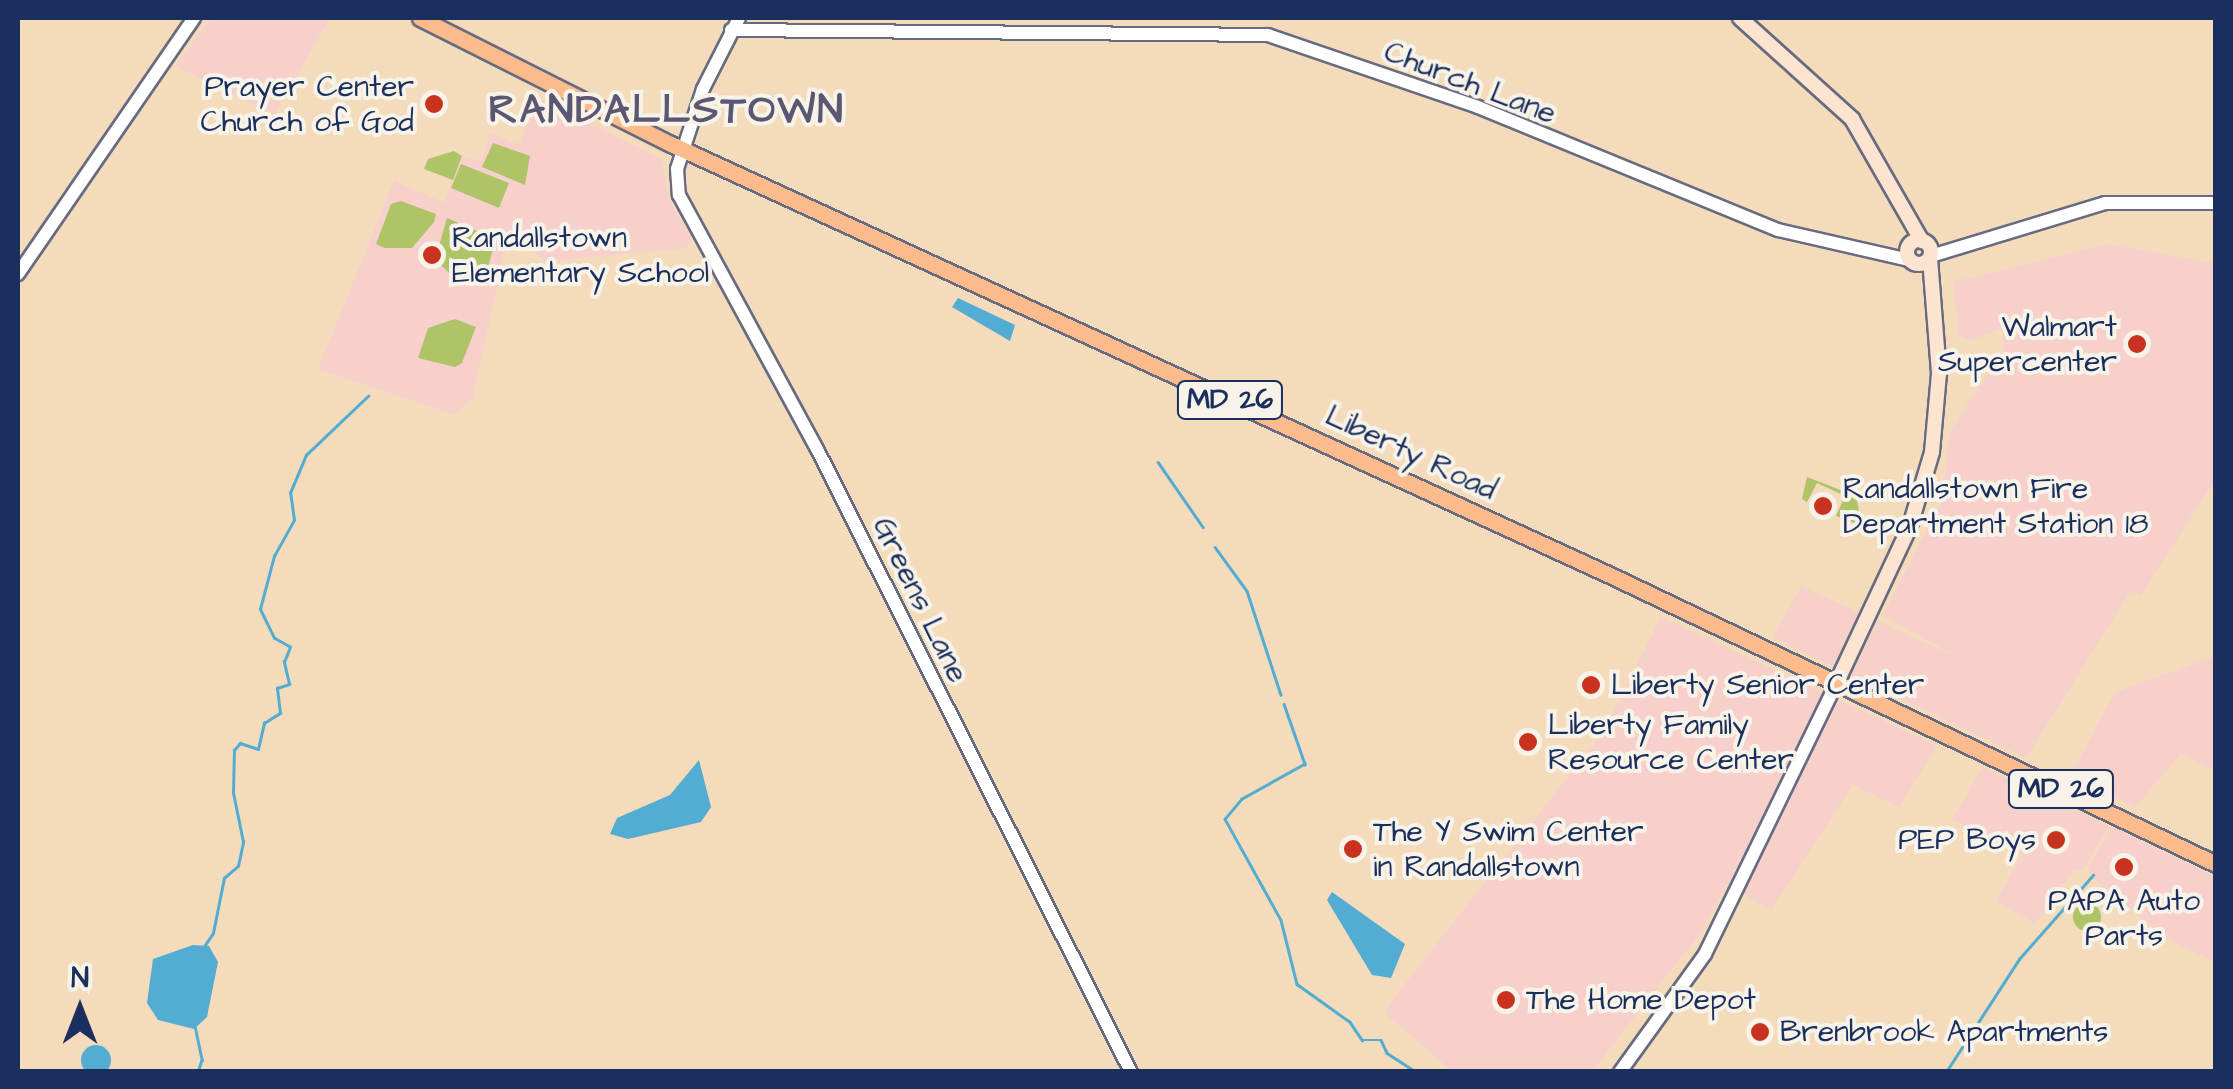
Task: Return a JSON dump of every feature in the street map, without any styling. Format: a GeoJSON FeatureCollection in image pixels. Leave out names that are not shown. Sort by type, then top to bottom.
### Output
{"type":"FeatureCollection","features":[{"type":"Feature","properties":{"kind":"main road","name":"Liberty Road"},"geometry":{"type":"LineString","coordinates":[[420,18],[682,150],[1836,682],[2216,864]]}},
{"type":"Feature","properties":{"kind":"main road"},"geometry":{"type":"LineString","coordinates":[[1740,18],[1852,119],[1907,214],[1931,286],[1939,398],[1929,466],[1910,526],[1836,682]]}},
{"type":"Feature","properties":{"kind":"street"},"geometry":{"type":"LineString","coordinates":[[18,274],[194,18]]}},
{"type":"Feature","properties":{"kind":"street"},"geometry":{"type":"LineString","coordinates":[[682,150],[739,18]]}},
{"type":"Feature","properties":{"kind":"street","name":"Church Lane"},"geometry":{"type":"LineString","coordinates":[[731,30],[1268,35],[1478,107],[1778,230],[1879,254],[1919,252],[1957,244],[2105,202],[2216,203]]}},
{"type":"Feature","properties":{"kind":"street","name":"Greens Lane"},"geometry":{"type":"LineString","coordinates":[[682,150],[676,182],[682,201],[817,449],[1131,1072]]}},
{"type":"Feature","properties":{"kind":"street"},"geometry":{"type":"LineString","coordinates":[[1620,1072],[1705,954],[1836,682]]}},
{"type":"Feature","properties":{"kind":"shaded area"},"geometry":{"type":"Polygon","coordinates":[[[211,18],[330,18],[274,115],[175,66],[211,18]]]}},
{"type":"Feature","properties":{"kind":"shaded area","name":"Randallstown Elementary School"},"geometry":{"type":"Polygon","coordinates":[[[534,96],[662,159],[668,199],[692,238],[687,248],[544,261],[522,240],[506,246],[473,396],[456,415],[318,369],[394,181],[444,203],[462,156],[481,162],[490,133],[520,145],[534,96]]]}},
{"type":"Feature","properties":{"kind":"shaded area"},"geometry":{"type":"Polygon","coordinates":[[[2106,244],[2215,263],[2215,480],[2141,595],[2130,592],[2026,758],[1773,638],[1801,586],[1965,661],[1883,616],[1943,497],[1949,433],[2004,349],[2002,328],[1971,340],[1959,335],[1953,282],[2106,244]]]}},
{"type":"Feature","properties":{"kind":"shaded area"},"geometry":{"type":"Polygon","coordinates":[[[1661,617],[1937,746],[1899,807],[1853,785],[1771,910],[1726,885],[1702,931],[1592,1071],[1452,1071],[1386,1014],[1390,1003],[1604,731],[1661,617]]]}},
{"type":"Feature","properties":{"kind":"shaded area"},"geometry":{"type":"Polygon","coordinates":[[[2215,656],[2215,771],[2181,754],[2135,807],[2071,775],[2114,693],[2215,656]]]}},
{"type":"Feature","properties":{"kind":"shaded area"},"geometry":{"type":"Polygon","coordinates":[[[1983,767],[2109,826],[2084,869],[2074,870],[2035,923],[1996,901],[2022,855],[1952,820],[1983,767]]]}},
{"type":"Feature","properties":{"kind":"shaded area"},"geometry":{"type":"Polygon","coordinates":[[[2112,827],[2215,877],[2215,962],[2167,939],[2094,879],[2088,868],[2112,827]]]}},
{"type":"Feature","properties":{"kind":"green space"},"geometry":{"type":"Polygon","coordinates":[[[493,143],[530,156],[525,185],[482,167],[493,143]]]}},
{"type":"Feature","properties":{"kind":"green space"},"geometry":{"type":"Polygon","coordinates":[[[454,151],[462,156],[453,180],[424,169],[428,159],[454,151]]]}},
{"type":"Feature","properties":{"kind":"green space"},"geometry":{"type":"Polygon","coordinates":[[[461,164],[509,183],[499,208],[451,188],[461,164]]]}},
{"type":"Feature","properties":{"kind":"green space"},"geometry":{"type":"Polygon","coordinates":[[[401,201],[436,214],[434,222],[412,248],[376,244],[391,204],[401,201]]]}},
{"type":"Feature","properties":{"kind":"green space"},"geometry":{"type":"Polygon","coordinates":[[[447,218],[496,239],[484,281],[459,282],[435,260],[447,218]]]}},
{"type":"Feature","properties":{"kind":"green space"},"geometry":{"type":"Polygon","coordinates":[[[455,319],[476,327],[462,363],[455,367],[418,358],[428,328],[455,319]]]}},
{"type":"Feature","properties":{"kind":"green space"},"geometry":{"type":"Polygon","coordinates":[[[1807,477],[1856,496],[1862,526],[1836,516],[1845,496],[1817,483],[1807,502],[1802,499],[1807,477]]]}},
{"type":"Feature","properties":{"kind":"green space"},"geometry":{"type":"Polygon","coordinates":[[[2087,903],[2097,907],[2101,917],[2097,927],[2087,931],[2077,927],[2073,917],[2077,907],[2087,903]]]}},
{"type":"Feature","properties":{"kind":"water"},"geometry":{"type":"Polygon","coordinates":[[[958,298],[1015,325],[1010,341],[952,307],[958,298]]]}},
{"type":"Feature","properties":{"kind":"water"},"geometry":{"type":"Polygon","coordinates":[[[699,760],[711,807],[701,822],[628,839],[610,834],[617,818],[670,795],[699,760]]]}},
{"type":"Feature","properties":{"kind":"water"},"geometry":{"type":"Polygon","coordinates":[[[1332,892],[1405,944],[1391,978],[1372,975],[1327,900],[1332,892]]]}},
{"type":"Feature","properties":{"kind":"water"},"geometry":{"type":"Polygon","coordinates":[[[193,945],[209,946],[218,962],[207,1017],[194,1029],[158,1020],[147,1003],[153,959],[193,945]]]}},
{"type":"Feature","properties":{"kind":"water"},"geometry":{"type":"Polygon","coordinates":[[[96,1045],[107,1049],[111,1060],[107,1071],[96,1075],[85,1071],[81,1060],[85,1049],[96,1045]]]}},
{"type":"Feature","properties":{"kind":"waterway"},"geometry":{"type":"LineString","coordinates":[[205,945],[213,933],[224,878],[238,866],[243,842],[233,793],[234,750],[240,743],[258,749],[264,723],[280,713],[277,688],[289,684],[284,662],[290,647],[274,638],[260,609],[274,556],[294,520],[290,493],[306,455],[368,396]]}},
{"type":"Feature","properties":{"kind":"waterway"},"geometry":{"type":"LineString","coordinates":[[1158,462],[1203,527]]}},
{"type":"Feature","properties":{"kind":"waterway"},"geometry":{"type":"LineString","coordinates":[[1215,547],[1247,591],[1281,695]]}},
{"type":"Feature","properties":{"kind":"waterway"},"geometry":{"type":"LineString","coordinates":[[1284,704],[1305,764],[1242,799],[1225,819],[1281,920],[1297,984],[1350,1022],[1362,1040],[1381,1040],[1387,1053],[1416,1072]]}},
{"type":"Feature","properties":{"kind":"waterway"},"geometry":{"type":"LineString","coordinates":[[1946,1072],[2019,959],[2093,875]]}},
{"type":"Feature","properties":{"kind":"waterway"},"geometry":{"type":"LineString","coordinates":[[195,1026],[202,1060],[198,1072]]}},
{"type":"Feature","properties":{"kind":"place","name":"Prayer Center Church of God"},"geometry":{"type":"Point","coordinates":[434,104]}},
{"type":"Feature","properties":{"kind":"place","name":"Randallstown Elementary School"},"geometry":{"type":"Point","coordinates":[432,255]}},
{"type":"Feature","properties":{"kind":"place","name":"Walmart Supercenter"},"geometry":{"type":"Point","coordinates":[2137,344]}},
{"type":"Feature","properties":{"kind":"place","name":"Randallstown Fire Department Station 18"},"geometry":{"type":"Point","coordinates":[1823,506]}},
{"type":"Feature","properties":{"kind":"place","name":"Liberty Senior Center"},"geometry":{"type":"Point","coordinates":[1591,685]}},
{"type":"Feature","properties":{"kind":"place","name":"Liberty Family Resource Center"},"geometry":{"type":"Point","coordinates":[1528,742]}},
{"type":"Feature","properties":{"kind":"place","name":"PEP Boys"},"geometry":{"type":"Point","coordinates":[2056,840]}},
{"type":"Feature","properties":{"kind":"place","name":"The Y Swim Center in Randallstown"},"geometry":{"type":"Point","coordinates":[1353,849]}},
{"type":"Feature","properties":{"kind":"place","name":"PAPA Auto Parts"},"geometry":{"type":"Point","coordinates":[2124,867]}},
{"type":"Feature","properties":{"kind":"place","name":"The Home Depot"},"geometry":{"type":"Point","coordinates":[1506,1000]}},
{"type":"Feature","properties":{"kind":"place","name":"Brenbrook Apartments"},"geometry":{"type":"Point","coordinates":[1760,1032]}},
{"type":"Feature","properties":{"kind":"district","name":"RANDALLSTOWN"},"geometry":{"type":"Point","coordinates":[667,111]}}]}
